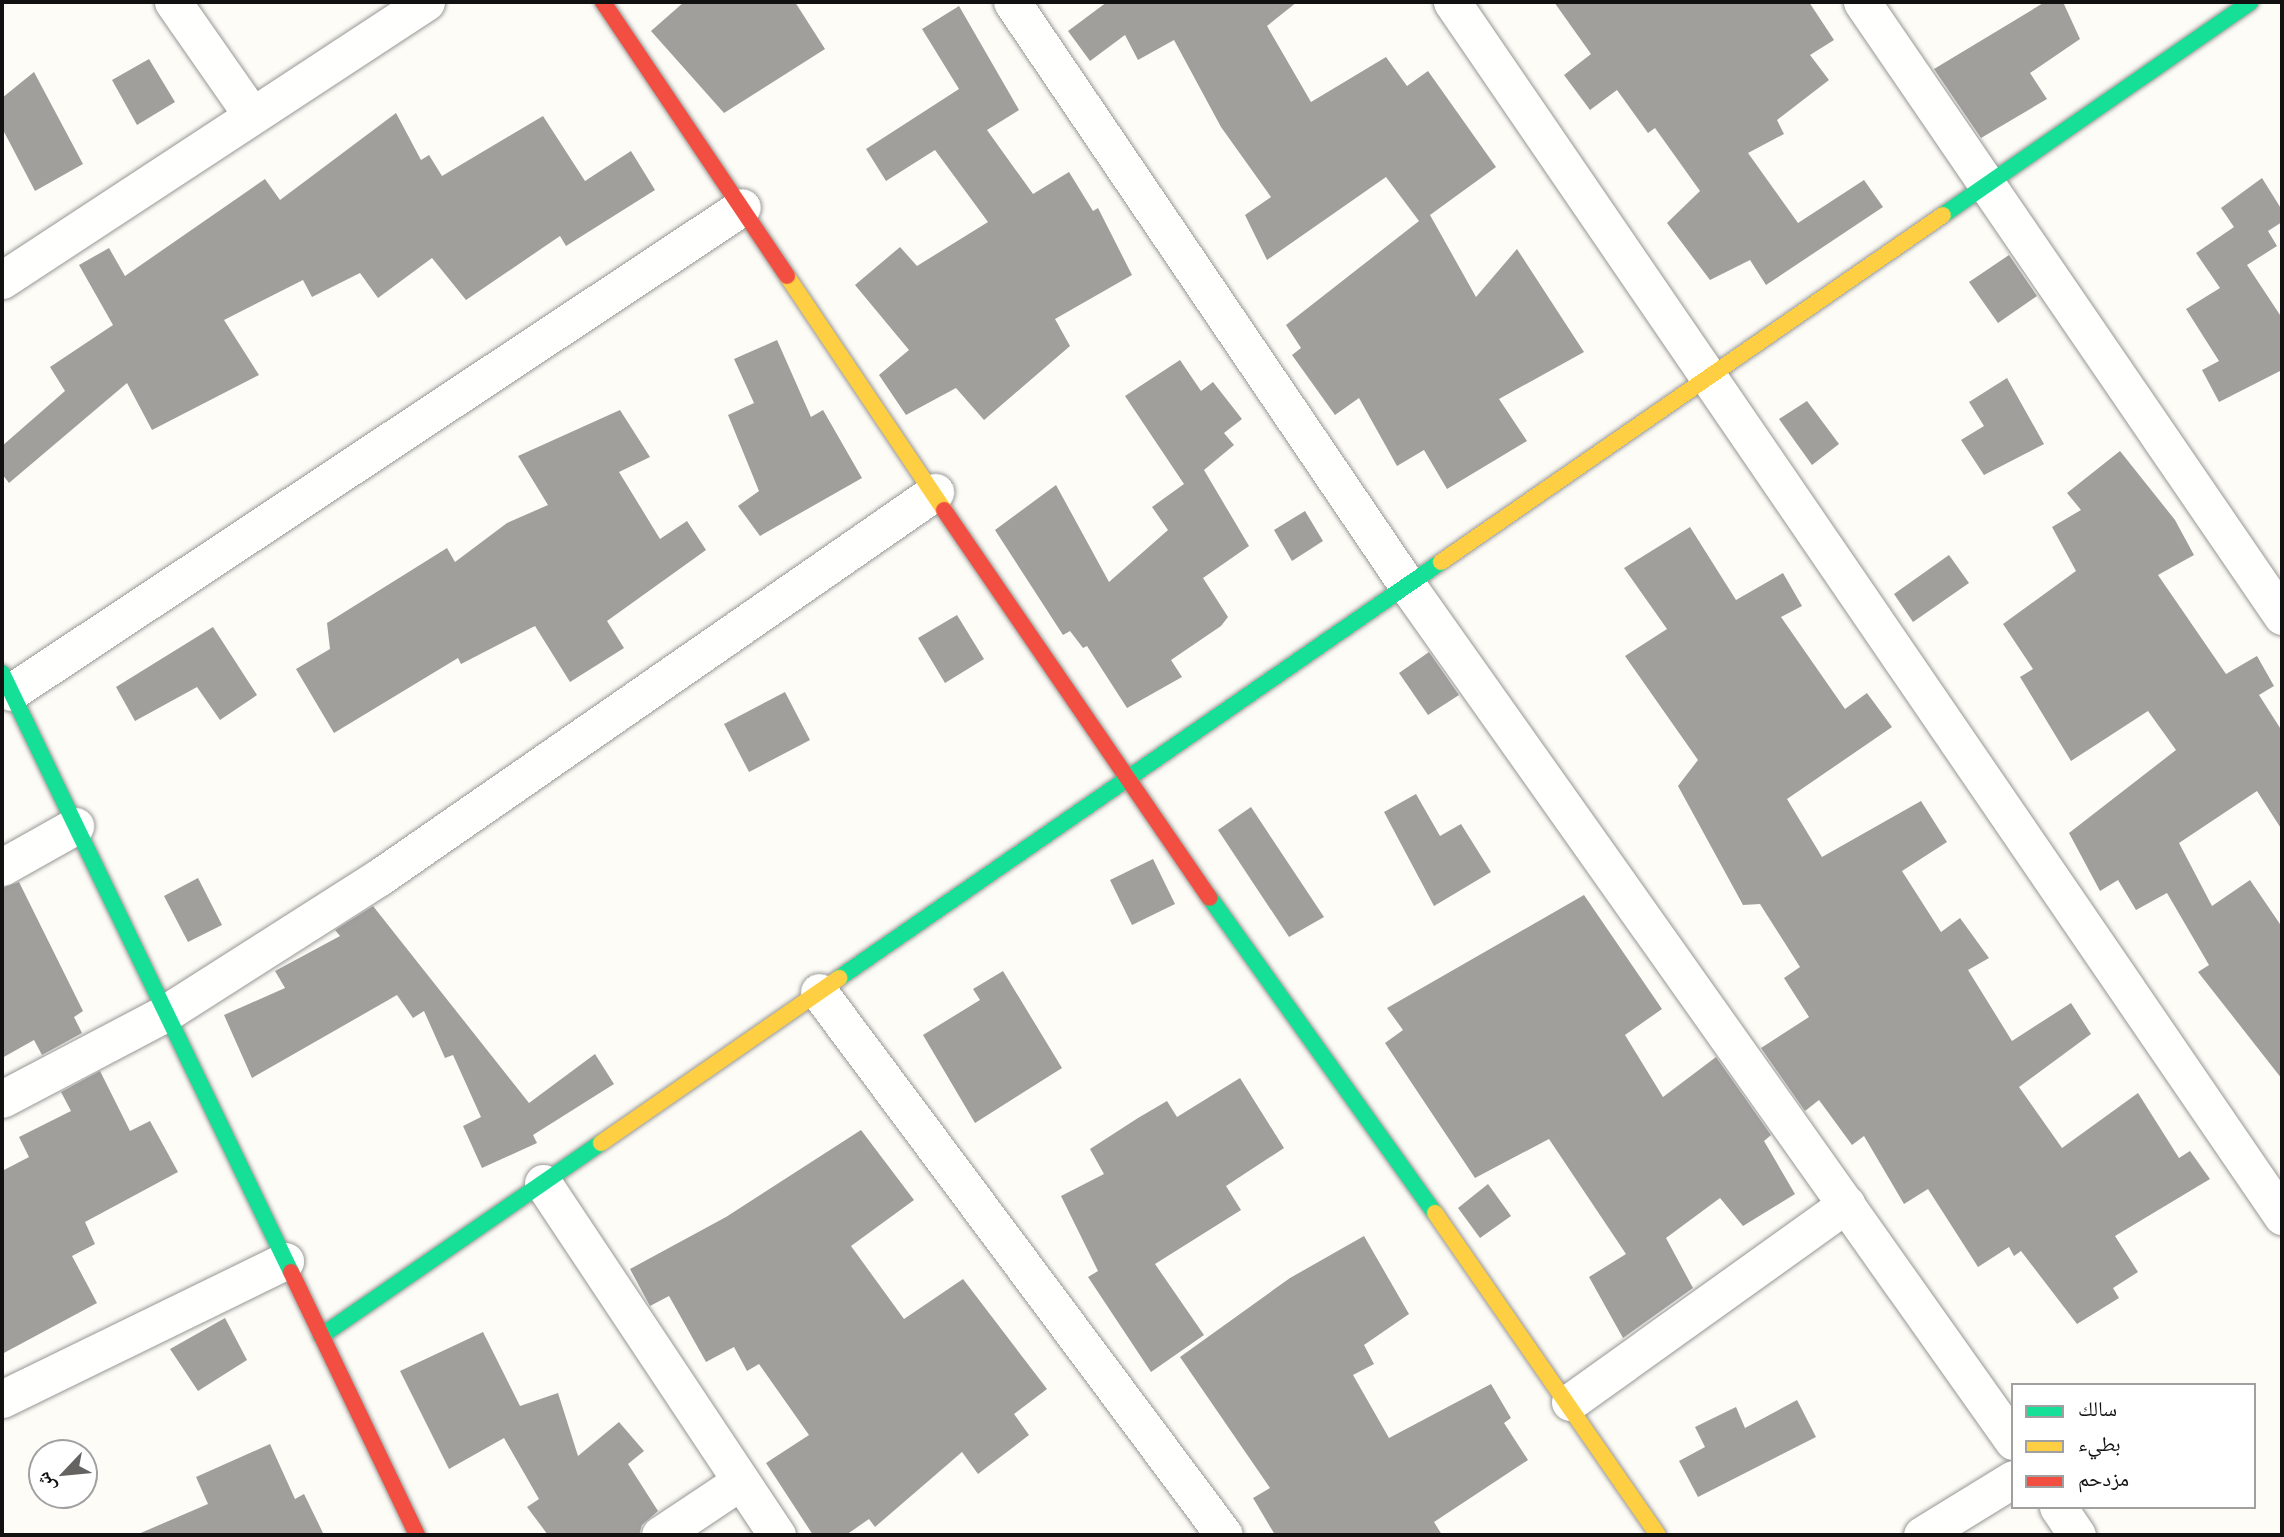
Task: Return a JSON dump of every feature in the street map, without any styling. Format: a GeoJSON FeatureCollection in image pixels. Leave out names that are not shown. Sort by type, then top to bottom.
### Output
{"type":"FeatureCollection","features":[{"type":"Feature","properties":{"kind":"street"},"geometry":{"type":"LineString","coordinates":[[173,2],[250,114]]}},
{"type":"Feature","properties":{"kind":"street"},"geometry":{"type":"LineString","coordinates":[[2,280],[250,114],[426,2]]}},
{"type":"Feature","properties":{"kind":"street"},"geometry":{"type":"LineString","coordinates":[[603,2],[935,492],[1125,780],[1570,1402],[1658,1535]]}},
{"type":"Feature","properties":{"kind":"street"},"geometry":{"type":"LineString","coordinates":[[1012,2],[1407,585],[2011,1438]]}},
{"type":"Feature","properties":{"kind":"street"},"geometry":{"type":"LineString","coordinates":[[1452,2],[2282,1216]]}},
{"type":"Feature","properties":{"kind":"street"},"geometry":{"type":"LineString","coordinates":[[1862,2],[2282,616]]}},
{"type":"Feature","properties":{"kind":"street"},"geometry":{"type":"LineString","coordinates":[[321,1336],[2251,2]]}},
{"type":"Feature","properties":{"kind":"street"},"geometry":{"type":"LineString","coordinates":[[417,1535],[6,682],[742,207]]}},
{"type":"Feature","properties":{"kind":"street"},"geometry":{"type":"LineString","coordinates":[[2,1099],[166,1013],[378,878],[935,492]]}},
{"type":"Feature","properties":{"kind":"street"},"geometry":{"type":"LineString","coordinates":[[2,867],[75,826]]}},
{"type":"Feature","properties":{"kind":"street"},"geometry":{"type":"LineString","coordinates":[[819,992],[1224,1535]]}},
{"type":"Feature","properties":{"kind":"street"},"geometry":{"type":"LineString","coordinates":[[543,1183],[777,1535]]}},
{"type":"Feature","properties":{"kind":"street"},"geometry":{"type":"LineString","coordinates":[[1570,1402],[1847,1204]]}},
{"type":"Feature","properties":{"kind":"street"},"geometry":{"type":"LineString","coordinates":[[7,1385],[285,1261]]}},
{"type":"Feature","properties":{"kind":"street"},"geometry":{"type":"LineString","coordinates":[[1922,1535],[2011,1480]]}},
{"type":"Feature","properties":{"kind":"street"},"geometry":{"type":"LineString","coordinates":[[660,1535],[741,1481]]}},
{"type":"Feature","properties":{"kind":"street"},"geometry":{"type":"LineString","coordinates":[[2059,1509],[2077,1535]]}},
{"type":"Feature","properties":{"kind":"building"},"geometry":{"type":"Polygon","coordinates":[[[684,2],[795,2],[825,49],[724,113],[651,31],[684,2]]]}},
{"type":"Feature","properties":{"kind":"building"},"geometry":{"type":"Polygon","coordinates":[[[1107,2],[1297,2],[1267,26],[1311,102],[1386,57],[1407,86],[1428,71],[1496,167],[1430,215],[1476,297],[1517,249],[1584,352],[1499,399],[1527,441],[1447,489],[1424,450],[1397,466],[1359,398],[1335,415],[1292,355],[1301,348],[1286,325],[1419,221],[1386,177],[1267,260],[1245,215],[1271,197],[1221,127],[1174,40],[1138,60],[1125,35],[1090,61],[1068,31],[1107,2]]]}},
{"type":"Feature","properties":{"kind":"building"},"geometry":{"type":"Polygon","coordinates":[[[1554,2],[1809,2],[1834,40],[1810,55],[1829,80],[1777,120],[1784,134],[1748,153],[1798,223],[1864,180],[1883,207],[1766,285],[1750,260],[1710,280],[1667,223],[1700,191],[1655,128],[1648,133],[1617,90],[1590,110],[1564,75],[1591,54],[1554,2]]]}},
{"type":"Feature","properties":{"kind":"building"},"geometry":{"type":"Polygon","coordinates":[[[2045,2],[2063,2],[2080,39],[2030,73],[2047,99],[1981,138],[1934,69],[2045,2]]]}},
{"type":"Feature","properties":{"kind":"building"},"geometry":{"type":"Polygon","coordinates":[[[959,6],[1019,110],[987,130],[1033,194],[1069,172],[1093,211],[1098,208],[1132,275],[1055,319],[1070,346],[984,420],[956,388],[906,415],[879,375],[909,350],[855,285],[900,247],[917,266],[988,222],[935,150],[886,181],[866,149],[959,89],[922,29],[959,6]]]}},
{"type":"Feature","properties":{"kind":"building"},"geometry":{"type":"Polygon","coordinates":[[[149,59],[175,102],[137,125],[112,80],[149,59]]]}},
{"type":"Feature","properties":{"kind":"building"},"geometry":{"type":"Polygon","coordinates":[[[34,72],[83,164],[35,191],[2,128],[2,98],[34,72]]]}},
{"type":"Feature","properties":{"kind":"building"},"geometry":{"type":"Polygon","coordinates":[[[396,113],[421,160],[429,155],[442,176],[543,116],[585,181],[631,151],[655,190],[566,246],[560,236],[466,300],[432,258],[378,298],[360,273],[312,297],[303,280],[224,320],[259,375],[152,430],[127,383],[9,483],[2,474],[2,446],[65,391],[50,367],[113,325],[79,265],[109,248],[125,276],[265,179],[280,200],[396,113]]]}},
{"type":"Feature","properties":{"kind":"building"},"geometry":{"type":"Polygon","coordinates":[[[2262,178],[2282,210],[2282,222],[2268,231],[2277,246],[2247,265],[2282,318],[2282,370],[2219,402],[2202,370],[2219,361],[2186,309],[2220,288],[2196,253],[2234,227],[2221,208],[2262,178]]]}},
{"type":"Feature","properties":{"kind":"building"},"geometry":{"type":"Polygon","coordinates":[[[2009,255],[2037,296],[1998,323],[1969,282],[2009,255]]]}},
{"type":"Feature","properties":{"kind":"building"},"geometry":{"type":"Polygon","coordinates":[[[777,340],[811,417],[823,410],[862,478],[760,536],[738,506],[759,491],[728,415],[754,403],[734,359],[777,340]]]}},
{"type":"Feature","properties":{"kind":"building"},"geometry":{"type":"Polygon","coordinates":[[[1180,360],[1201,391],[1213,382],[1242,419],[1224,433],[1234,445],[1204,470],[1249,546],[1203,578],[1228,617],[1221,626],[1171,660],[1182,677],[1127,708],[1087,646],[1083,648],[1070,631],[1063,635],[995,530],[1056,485],[1109,582],[1168,530],[1152,507],[1184,484],[1125,396],[1180,360]]]}},
{"type":"Feature","properties":{"kind":"building"},"geometry":{"type":"Polygon","coordinates":[[[2007,378],[2044,444],[1984,475],[1961,440],[1984,426],[1969,402],[2007,378]]]}},
{"type":"Feature","properties":{"kind":"building"},"geometry":{"type":"Polygon","coordinates":[[[1807,401],[1839,444],[1812,465],[1779,419],[1807,401]]]}},
{"type":"Feature","properties":{"kind":"building"},"geometry":{"type":"Polygon","coordinates":[[[620,410],[650,457],[619,472],[660,539],[687,521],[706,550],[607,621],[624,648],[570,682],[535,626],[461,664],[458,658],[334,733],[296,669],[330,649],[327,623],[447,548],[455,562],[507,523],[548,505],[518,456],[620,410]]]}},
{"type":"Feature","properties":{"kind":"building"},"geometry":{"type":"Polygon","coordinates":[[[2120,451],[2175,520],[2194,555],[2158,575],[2226,674],[2257,656],[2274,686],[2259,695],[2282,731],[2282,830],[2257,791],[2179,843],[2212,906],[2250,880],[2282,927],[2282,1079],[2198,972],[2209,965],[2167,893],[2136,910],[2118,880],[2100,891],[2069,833],[2176,750],[2148,711],[2071,761],[2020,677],[2033,669],[2003,624],[2076,571],[2052,527],[2081,510],[2067,493],[2120,451]]]}},
{"type":"Feature","properties":{"kind":"building"},"geometry":{"type":"Polygon","coordinates":[[[1305,511],[1323,541],[1292,561],[1274,530],[1305,511]]]}},
{"type":"Feature","properties":{"kind":"building"},"geometry":{"type":"Polygon","coordinates":[[[1690,527],[1736,600],[1783,573],[1802,606],[1781,617],[1845,709],[1867,693],[1892,727],[1787,799],[1822,857],[1921,801],[1947,842],[1902,871],[1941,932],[1960,918],[1989,958],[1968,970],[2012,1041],[2071,1003],[2091,1034],[2019,1087],[2062,1148],[2138,1093],[2179,1158],[2190,1151],[2210,1179],[2115,1236],[2138,1272],[2113,1288],[2119,1298],[2077,1324],[2021,1251],[2014,1256],[2009,1247],[1978,1267],[1928,1189],[1904,1204],[1864,1136],[1852,1145],[1819,1100],[1805,1111],[1761,1048],[1809,1017],[1784,978],[1800,967],[1760,904],[1743,905],[1678,786],[1698,760],[1625,656],[1667,629],[1624,568],[1690,527]]]}},
{"type":"Feature","properties":{"kind":"building"},"geometry":{"type":"Polygon","coordinates":[[[1949,555],[1969,583],[1913,622],[1894,594],[1949,555]]]}},
{"type":"Feature","properties":{"kind":"building"},"geometry":{"type":"Polygon","coordinates":[[[957,615],[984,659],[945,683],[918,638],[957,615]]]}},
{"type":"Feature","properties":{"kind":"building"},"geometry":{"type":"Polygon","coordinates":[[[213,627],[257,695],[220,720],[197,687],[135,721],[116,687],[213,627]]]}},
{"type":"Feature","properties":{"kind":"building"},"geometry":{"type":"Polygon","coordinates":[[[1429,652],[1459,695],[1428,715],[1399,673],[1429,652]]]}},
{"type":"Feature","properties":{"kind":"building"},"geometry":{"type":"Polygon","coordinates":[[[785,692],[810,740],[749,772],[724,724],[785,692]]]}},
{"type":"Feature","properties":{"kind":"building"},"geometry":{"type":"Polygon","coordinates":[[[1416,794],[1440,836],[1461,824],[1491,872],[1434,906],[1384,812],[1416,794]]]}},
{"type":"Feature","properties":{"kind":"building"},"geometry":{"type":"Polygon","coordinates":[[[1251,807],[1324,917],[1289,937],[1218,830],[1251,807]]]}},
{"type":"Feature","properties":{"kind":"building"},"geometry":{"type":"Polygon","coordinates":[[[1153,859],[1175,904],[1132,925],[1110,880],[1153,859]]]}},
{"type":"Feature","properties":{"kind":"building"},"geometry":{"type":"Polygon","coordinates":[[[198,878],[222,925],[188,942],[164,896],[198,878]]]}},
{"type":"Feature","properties":{"kind":"building"},"geometry":{"type":"Polygon","coordinates":[[[19,882],[83,1011],[74,1017],[82,1033],[42,1055],[34,1040],[2,1058],[2,888],[19,882]]]}},
{"type":"Feature","properties":{"kind":"building"},"geometry":{"type":"Polygon","coordinates":[[[1584,895],[1662,1009],[1625,1035],[1663,1097],[1716,1057],[1771,1135],[1764,1141],[1795,1194],[1743,1226],[1720,1198],[1666,1238],[1693,1288],[1623,1338],[1589,1277],[1626,1254],[1549,1139],[1475,1178],[1385,1043],[1403,1030],[1387,1008],[1584,895]]]}},
{"type":"Feature","properties":{"kind":"building"},"geometry":{"type":"Polygon","coordinates":[[[373,906],[529,1103],[595,1054],[614,1084],[533,1135],[537,1143],[482,1168],[463,1126],[481,1117],[453,1055],[445,1058],[424,1011],[413,1018],[397,995],[252,1078],[224,1015],[285,988],[275,971],[340,936],[335,930],[373,906]]]}},
{"type":"Feature","properties":{"kind":"building"},"geometry":{"type":"Polygon","coordinates":[[[1003,971],[1062,1068],[975,1123],[923,1035],[980,1000],[973,989],[1003,971]]]}},
{"type":"Feature","properties":{"kind":"building"},"geometry":{"type":"Polygon","coordinates":[[[100,1071],[130,1131],[150,1121],[178,1172],[85,1222],[95,1244],[72,1256],[97,1303],[2,1354],[2,1171],[29,1157],[19,1137],[71,1111],[61,1092],[100,1071]]]}},
{"type":"Feature","properties":{"kind":"building"},"geometry":{"type":"Polygon","coordinates":[[[1240,1078],[1284,1148],[1226,1186],[1241,1210],[1155,1264],[1204,1335],[1151,1372],[1088,1277],[1098,1271],[1061,1196],[1104,1174],[1090,1149],[1167,1101],[1177,1117],[1240,1078]]]}},
{"type":"Feature","properties":{"kind":"building"},"geometry":{"type":"Polygon","coordinates":[[[861,1130],[914,1200],[851,1246],[904,1319],[963,1279],[1047,1389],[1014,1414],[1029,1435],[978,1474],[962,1452],[875,1527],[869,1519],[846,1535],[813,1535],[766,1463],[809,1435],[759,1364],[747,1371],[734,1347],[706,1362],[669,1296],[650,1306],[630,1269],[726,1217],[861,1130]]]}},
{"type":"Feature","properties":{"kind":"building"},"geometry":{"type":"Polygon","coordinates":[[[1488,1184],[1511,1216],[1480,1238],[1458,1208],[1488,1184]]]}},
{"type":"Feature","properties":{"kind":"building"},"geometry":{"type":"Polygon","coordinates":[[[1364,1236],[1409,1314],[1364,1345],[1374,1364],[1353,1375],[1389,1438],[1491,1384],[1511,1418],[1504,1423],[1528,1460],[1434,1522],[1442,1535],[1275,1535],[1253,1498],[1270,1488],[1180,1357],[1290,1278],[1364,1236]]]}},
{"type":"Feature","properties":{"kind":"building"},"geometry":{"type":"Polygon","coordinates":[[[225,1318],[247,1360],[198,1391],[170,1349],[225,1318]]]}},
{"type":"Feature","properties":{"kind":"building"},"geometry":{"type":"Polygon","coordinates":[[[483,1332],[520,1406],[558,1393],[578,1456],[619,1422],[644,1451],[628,1464],[658,1511],[642,1525],[639,1535],[548,1535],[527,1507],[539,1499],[504,1438],[449,1469],[400,1371],[483,1332]]]}},
{"type":"Feature","properties":{"kind":"building"},"geometry":{"type":"Polygon","coordinates":[[[1797,1400],[1816,1437],[1698,1497],[1679,1461],[1705,1447],[1695,1427],[1736,1407],[1745,1428],[1797,1400]]]}},
{"type":"Feature","properties":{"kind":"building"},"geometry":{"type":"Polygon","coordinates":[[[270,1444],[295,1499],[304,1494],[324,1535],[136,1535],[208,1504],[196,1477],[270,1444]]]}},
{"type":"Feature","properties":{"kind":"traffic: fast"},"geometry":{"type":"LineString","coordinates":[[1943,215],[2251,2]]}},
{"type":"Feature","properties":{"kind":"traffic: fast"},"geometry":{"type":"LineString","coordinates":[[839,978],[1441,562]]}},
{"type":"Feature","properties":{"kind":"traffic: fast"},"geometry":{"type":"LineString","coordinates":[[2,673],[291,1272]]}},
{"type":"Feature","properties":{"kind":"traffic: fast"},"geometry":{"type":"LineString","coordinates":[[1210,898],[1435,1213]]}},
{"type":"Feature","properties":{"kind":"traffic: fast"},"geometry":{"type":"LineString","coordinates":[[321,1336],[601,1143]]}},
{"type":"Feature","properties":{"kind":"traffic: slow"},"geometry":{"type":"LineString","coordinates":[[1441,562],[1943,215]]}},
{"type":"Feature","properties":{"kind":"traffic: slow"},"geometry":{"type":"LineString","coordinates":[[787,276],[944,510]]}},
{"type":"Feature","properties":{"kind":"traffic: slow"},"geometry":{"type":"LineString","coordinates":[[601,1143],[839,978]]}},
{"type":"Feature","properties":{"kind":"traffic: slow"},"geometry":{"type":"LineString","coordinates":[[1435,1213],[1658,1535]]}},
{"type":"Feature","properties":{"kind":"traffic: jam"},"geometry":{"type":"LineString","coordinates":[[603,2],[787,276]]}},
{"type":"Feature","properties":{"kind":"traffic: jam"},"geometry":{"type":"LineString","coordinates":[[944,510],[1210,898]]}},
{"type":"Feature","properties":{"kind":"traffic: jam"},"geometry":{"type":"LineString","coordinates":[[291,1272],[417,1535]]}}]}
